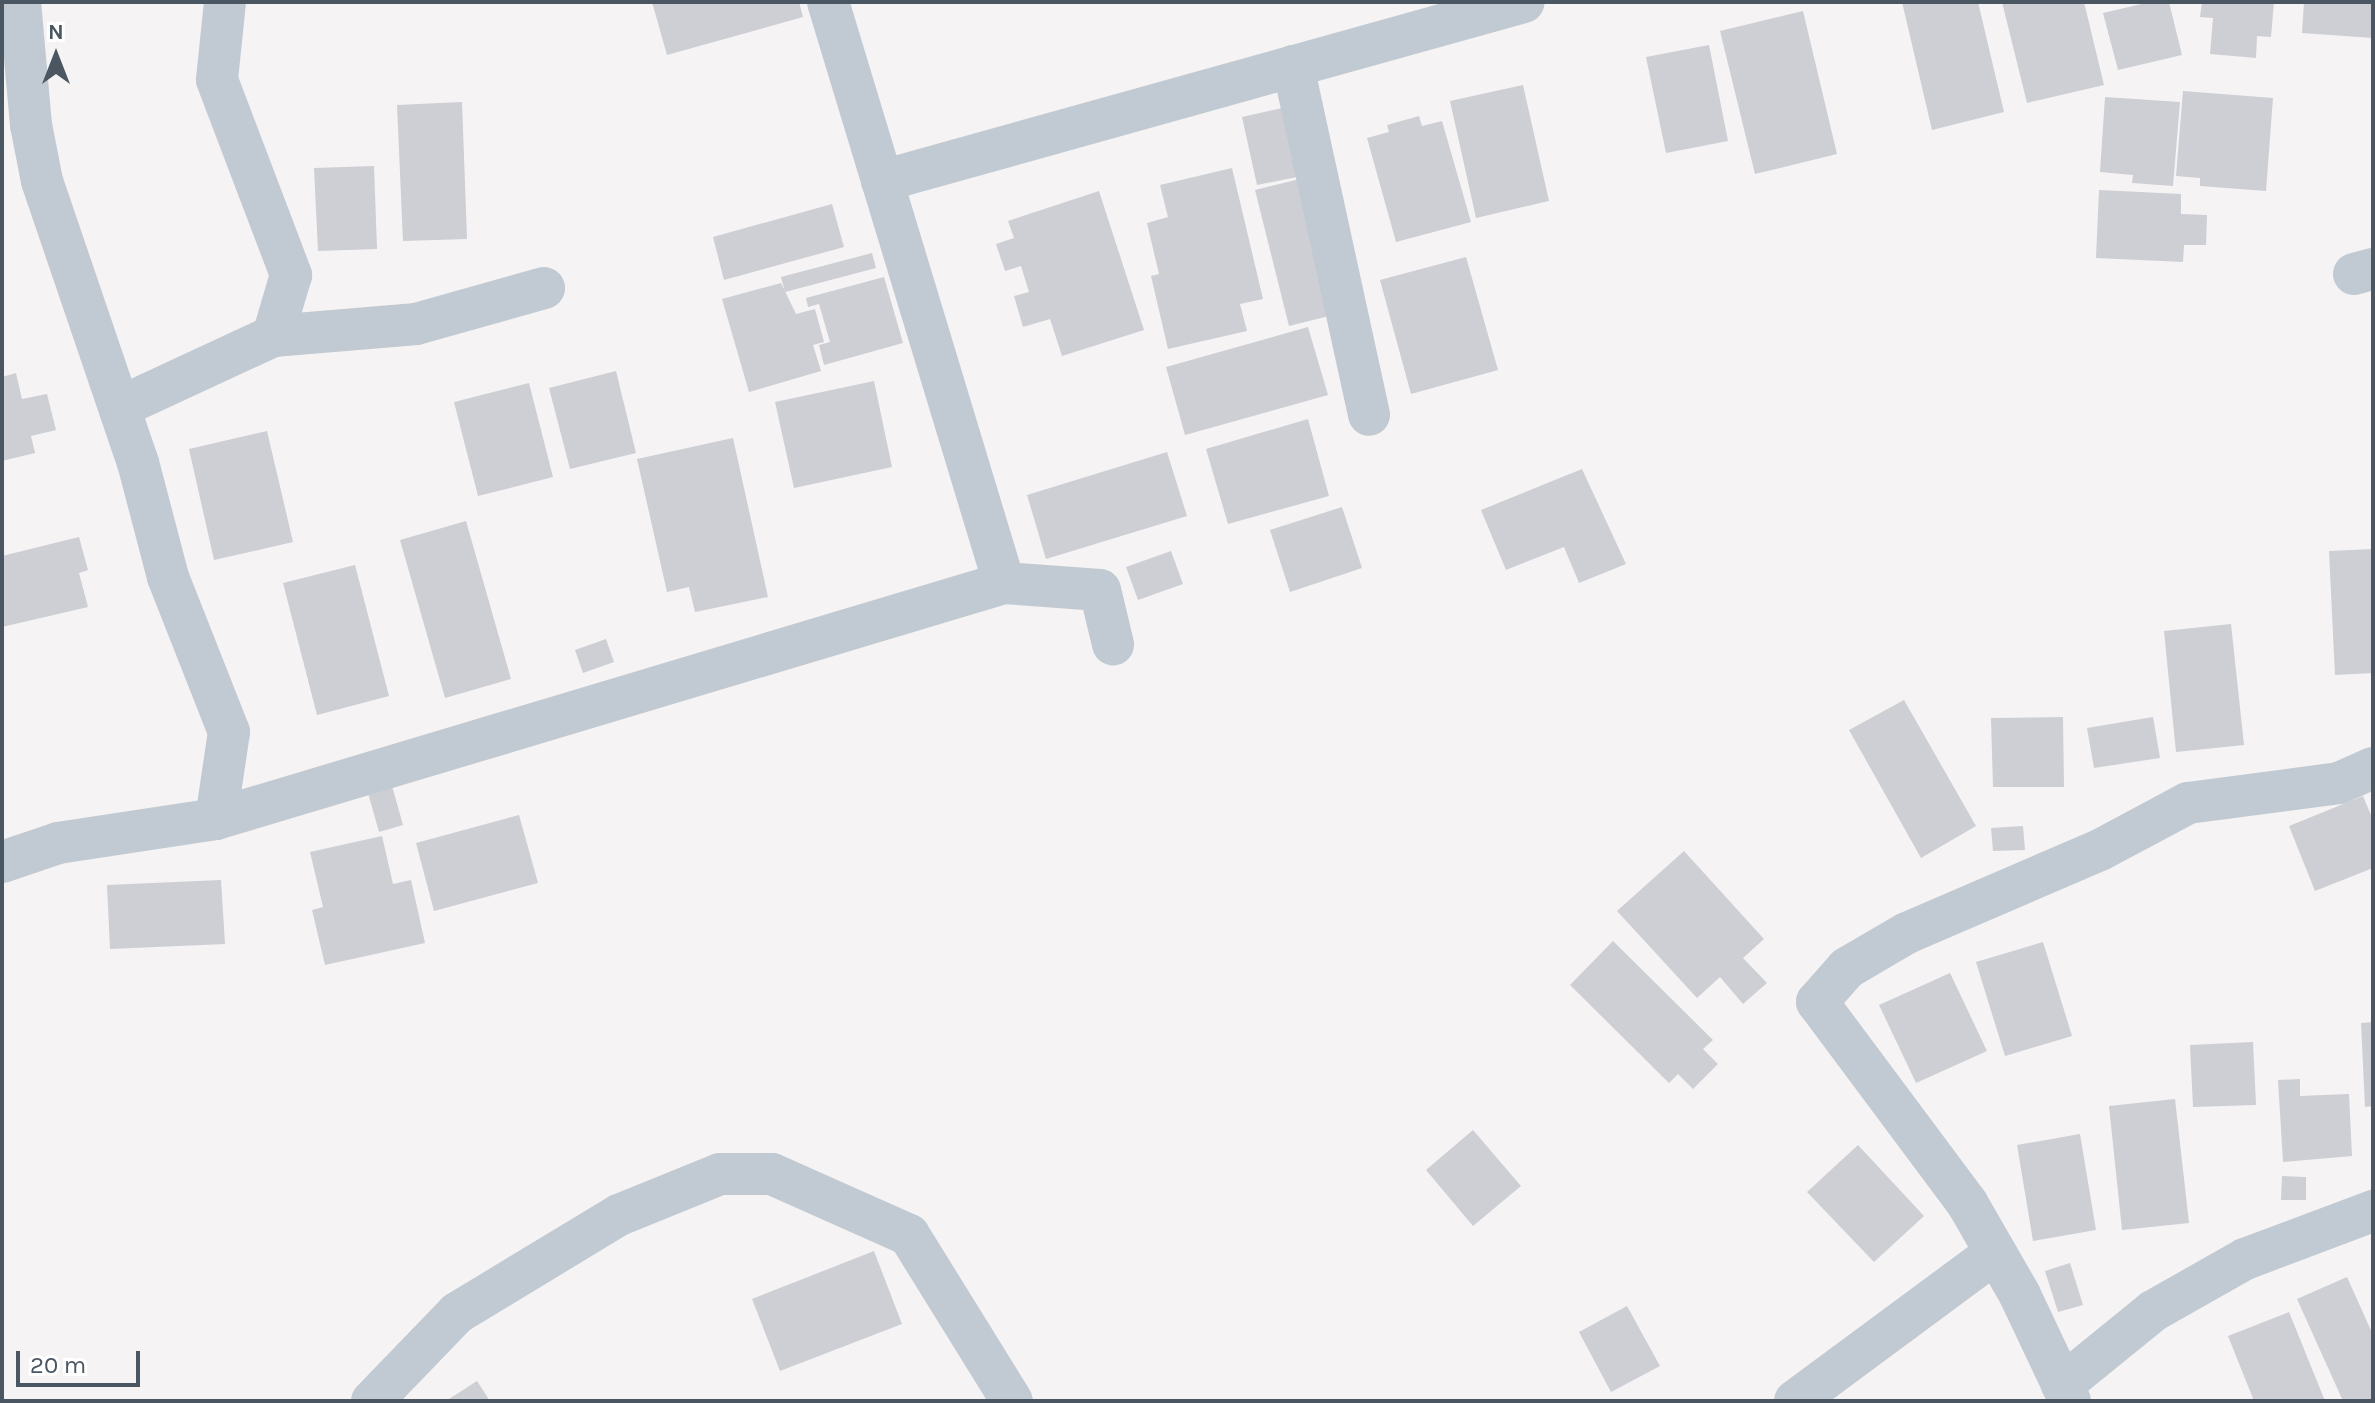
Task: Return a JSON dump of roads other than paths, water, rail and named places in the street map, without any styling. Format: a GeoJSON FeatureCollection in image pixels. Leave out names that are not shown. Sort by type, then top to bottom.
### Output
{"type":"FeatureCollection","features":[{"type":"Feature","properties":{"kind":"street"},"geometry":{"type":"LineString","coordinates":[[20,2],[31,125],[42,181],[120,407],[168,577],[229,732],[216,819]]}},
{"type":"Feature","properties":{"kind":"street"},"geometry":{"type":"LineString","coordinates":[[225,2],[217,80],[291,275],[273,336]]}},
{"type":"Feature","properties":{"kind":"street"},"geometry":{"type":"LineString","coordinates":[[828,2],[1004,583]]}},
{"type":"Feature","properties":{"kind":"street"},"geometry":{"type":"LineString","coordinates":[[882,181],[1524,2]]}},
{"type":"Feature","properties":{"kind":"street"},"geometry":{"type":"LineString","coordinates":[[1293,66],[1369,415]]}},
{"type":"Feature","properties":{"kind":"street"},"geometry":{"type":"LineString","coordinates":[[120,407],[273,336],[416,324],[483,301],[544,288]]}},
{"type":"Feature","properties":{"kind":"street"},"geometry":{"type":"LineString","coordinates":[[2,862],[58,843],[216,819],[1004,583],[1100,590],[1113,644]]}},
{"type":"Feature","properties":{"kind":"street"},"geometry":{"type":"LineString","coordinates":[[2373,768],[2339,783],[2188,803],[2100,850],[1907,933],[1847,968],[1817,1002],[1967,1203],[2066,1393],[2153,1311],[2245,1259],[2373,1211]]}},
{"type":"Feature","properties":{"kind":"street"},"geometry":{"type":"LineString","coordinates":[[372,1401],[457,1313],[619,1215],[720,1174],[772,1174],[909,1235],[1012,1401]]}},
{"type":"Feature","properties":{"kind":"street"},"geometry":{"type":"LineString","coordinates":[[1795,1401],[1995,1253]]}}]}
